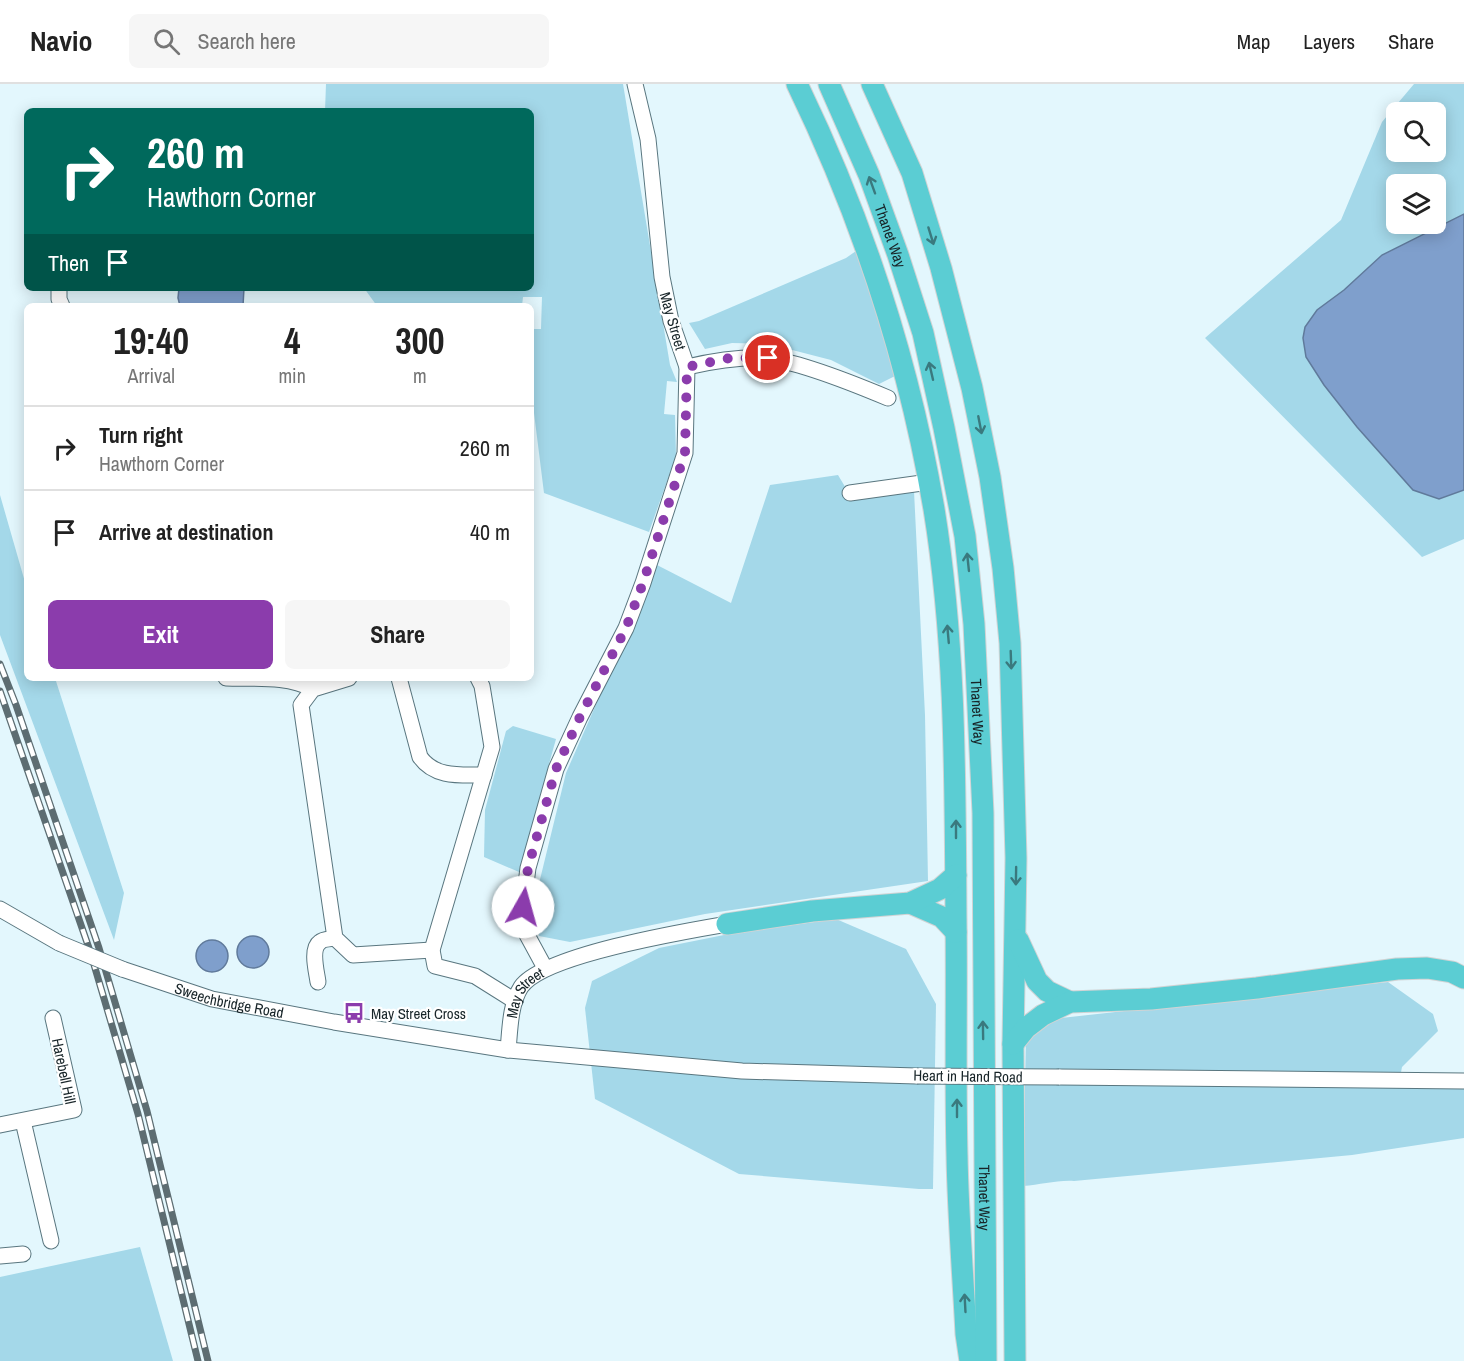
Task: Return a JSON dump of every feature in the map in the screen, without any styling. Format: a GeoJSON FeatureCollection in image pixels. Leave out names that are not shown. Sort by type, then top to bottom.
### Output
{"type":"FeatureCollection","features":[{"type":"Feature","properties":{"kind":"highway"},"geometry":{"type":"LineString","coordinates":[[797,84],[825,141],[886,305],[916,419],[929,482],[944,585],[952,679],[956,875],[957,1155],[966,1334],[970,1361]]}},
{"type":"Feature","properties":{"kind":"highway","name":"Thanet Way"},"geometry":{"type":"LineString","coordinates":[[829,84],[869,175],[923,333],[965,536],[974,624],[983,813],[986,1361]]}},
{"type":"Feature","properties":{"kind":"highway","name":"Thanet Way"},"geometry":{"type":"LineString","coordinates":[[872,84],[912,173],[941,268],[972,388],[990,477],[1003,568],[1010,644],[1016,858],[1013,1044],[1015,1361]]}},
{"type":"Feature","properties":{"kind":"highway"},"geometry":{"type":"LineString","coordinates":[[727,924],[812,911],[910,903],[940,889],[956,875]]}},
{"type":"Feature","properties":{"kind":"highway"},"geometry":{"type":"LineString","coordinates":[[910,903],[942,917],[956,932]]}},
{"type":"Feature","properties":{"kind":"highway"},"geometry":{"type":"LineString","coordinates":[[1015,932],[1037,981],[1047,991],[1070,1002]]}},
{"type":"Feature","properties":{"kind":"highway"},"geometry":{"type":"LineString","coordinates":[[1013,1044],[1026,1028],[1043,1015],[1070,1002],[1151,999],[1257,988],[1397,969],[1427,968],[1452,972],[1464,978]]}},
{"type":"Feature","properties":{"kind":"street","name":"May Street"},"geometry":{"type":"LineString","coordinates":[[508,1050],[515,1000],[521,987],[531,976],[545,968],[526,933],[523,907],[528,868],[556,769],[626,628],[685,453],[687,367],[671,321],[662,277],[648,139],[635,84]]}},
{"type":"Feature","properties":{"kind":"street"},"geometry":{"type":"LineString","coordinates":[[687,367],[730,358],[768,358],[829,376],[888,398]]}},
{"type":"Feature","properties":{"kind":"street"},"geometry":{"type":"LineString","coordinates":[[850,493],[929,482]]}},
{"type":"Feature","properties":{"kind":"street"},"geometry":{"type":"LineString","coordinates":[[293,681],[313,688]]}},
{"type":"Feature","properties":{"kind":"street"},"geometry":{"type":"LineString","coordinates":[[339,681],[313,688],[301,705],[335,938],[353,955],[432,950]]}},
{"type":"Feature","properties":{"kind":"street"},"geometry":{"type":"LineString","coordinates":[[400,681],[420,757],[427,767],[446,773],[484,776]]}},
{"type":"Feature","properties":{"kind":"street"},"geometry":{"type":"LineString","coordinates":[[480,681],[492,747],[432,950],[435,966],[475,976],[515,1000]]}},
{"type":"Feature","properties":{"kind":"street","name":"Sweechbridge Road"},"geometry":{"type":"LineString","coordinates":[[0,909],[59,943],[122,969],[212,999],[334,1022],[474,1044]]}},
{"type":"Feature","properties":{"kind":"street"},"geometry":{"type":"LineString","coordinates":[[545,968],[595,952],[727,924]]}},
{"type":"Feature","properties":{"kind":"street"},"geometry":{"type":"LineString","coordinates":[[318,982],[316,946],[320,942],[335,938]]}},
{"type":"Feature","properties":{"kind":"street","name":"Harebell Hill"},"geometry":{"type":"LineString","coordinates":[[0,1125],[74,1110],[53,1018]]}},
{"type":"Feature","properties":{"kind":"street","name":"Heart in Hand Road"},"geometry":{"type":"LineString","coordinates":[[474,1044],[508,1050],[742,1071],[917,1076],[1464,1081]]}},
{"type":"Feature","properties":{"kind":"street"},"geometry":{"type":"LineString","coordinates":[[23,1121],[51,1241]]}},
{"type":"Feature","properties":{"kind":"street"},"geometry":{"type":"LineString","coordinates":[[0,1256],[23,1254]]}},
{"type":"Feature","properties":{"kind":"shaded area"},"geometry":{"type":"Polygon","coordinates":[[[326,84],[623,84],[670,365],[677,382],[667,381],[664,414],[675,415],[676,456],[649,532],[544,493],[534,413],[534,329],[541,329],[542,297],[523,297],[522,303],[375,303],[366,291],[534,291],[534,108],[325,108],[326,84]]]}},
{"type":"Feature","properties":{"kind":"shaded area"},"geometry":{"type":"Polygon","coordinates":[[[1414,84],[1464,84],[1464,214],[1446,223],[1446,174],[1386,174],[1386,234],[1424,234],[1317,310],[1324,385],[1357,427],[1383,455],[1439,499],[1464,490],[1464,539],[1422,557],[1205,338],[1341,220],[1386,117],[1386,162],[1446,162],[1446,102],[1399,102],[1414,84]]]}},
{"type":"Feature","properties":{"kind":"shaded area"},"geometry":{"type":"Polygon","coordinates":[[[1464,214],[1464,490],[1439,499],[1413,490],[1357,427],[1324,385],[1306,357],[1303,338],[1305,327],[1317,310],[1344,290],[1382,255],[1424,234],[1446,234],[1446,223],[1464,214]]]}},
{"type":"Feature","properties":{"kind":"shaded area"},"geometry":{"type":"Polygon","coordinates":[[[856,251],[899,374],[879,384],[831,360],[769,344],[732,343],[705,349],[689,323],[699,321],[846,258],[856,251]]]}},
{"type":"Feature","properties":{"kind":"shaded area"},"geometry":{"type":"Polygon","coordinates":[[[179,291],[244,291],[243,303],[179,303],[179,291]]]}},
{"type":"Feature","properties":{"kind":"shaded area"},"geometry":{"type":"Polygon","coordinates":[[[838,475],[853,500],[914,491],[925,715],[928,881],[705,914],[570,942],[539,936],[534,904],[566,773],[657,565],[731,603],[770,485],[838,475]]]}},
{"type":"Feature","properties":{"kind":"shaded area"},"geometry":{"type":"Polygon","coordinates":[[[0,495],[24,579],[24,681],[56,681],[124,893],[114,940],[0,635],[0,495]]]}},
{"type":"Feature","properties":{"kind":"shaded area"},"geometry":{"type":"Polygon","coordinates":[[[513,726],[556,739],[519,872],[484,857],[485,810],[506,731],[513,726]]]}},
{"type":"Feature","properties":{"kind":"shaded area"},"geometry":{"type":"Polygon","coordinates":[[[836,919],[906,949],[936,1004],[933,1189],[739,1174],[595,1099],[585,1008],[592,981],[659,948],[729,934],[836,919]]]}},
{"type":"Feature","properties":{"kind":"shaded area"},"geometry":{"type":"Polygon","coordinates":[[[253,936],[264,941],[269,952],[264,963],[253,968],[242,963],[237,952],[242,941],[253,936]]]}},
{"type":"Feature","properties":{"kind":"shaded area"},"geometry":{"type":"Polygon","coordinates":[[[212,940],[223,945],[228,956],[223,967],[212,972],[201,967],[196,956],[201,945],[212,940]]]}},
{"type":"Feature","properties":{"kind":"shaded area"},"geometry":{"type":"Polygon","coordinates":[[[1388,982],[1433,1014],[1438,1031],[1402,1067],[1398,1088],[1464,1088],[1464,1138],[1352,1155],[1023,1186],[1026,1036],[1052,1019],[1388,982]]]}},
{"type":"Feature","properties":{"kind":"shaded area"},"geometry":{"type":"Polygon","coordinates":[[[140,1247],[173,1361],[0,1361],[0,1277],[140,1247]]]}},
{"type":"Feature","properties":{"kind":"railway"},"geometry":{"type":"LineString","coordinates":[[0,664],[99,948],[147,1111],[208,1361]]}},
{"type":"Feature","properties":{"kind":"railway"},"geometry":{"type":"LineString","coordinates":[[0,691],[90,951],[138,1114],[198,1361]]}},
{"type":"Feature","properties":{"kind":"place","name":"May Street Cross"},"geometry":{"type":"Point","coordinates":[354,1013]}},
{"type":"Feature","properties":{"kind":"route"},"geometry":{"type":"LineString","coordinates":[[523,907],[528,868],[556,769],[626,628],[685,453],[687,367],[730,358],[768,358]]}}]}
